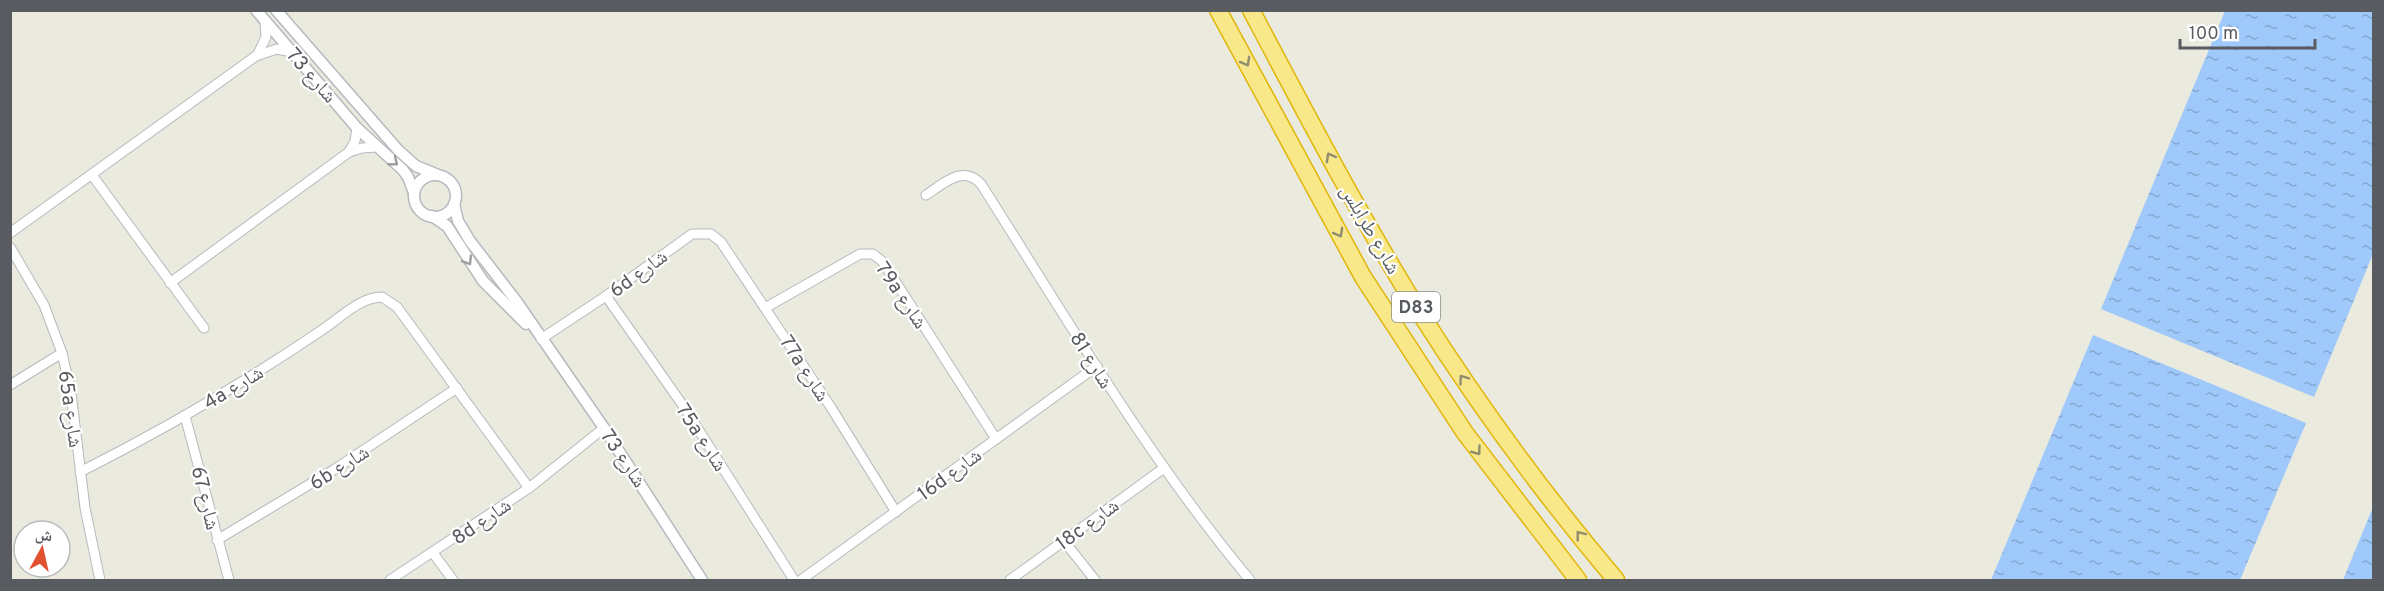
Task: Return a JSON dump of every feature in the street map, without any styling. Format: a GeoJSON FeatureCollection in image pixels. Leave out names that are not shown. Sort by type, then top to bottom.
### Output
{"type":"FeatureCollection","features":[{"type":"Feature","properties":{"kind":"highway","name":"شارع طرابلس"},"geometry":{"type":"LineString","coordinates":[[1218,10],[1363,277],[1465,433],[1578,580]]}},
{"type":"Feature","properties":{"kind":"highway","name":"شارع طرابلس"},"geometry":{"type":"LineString","coordinates":[[1251,10],[1386,257],[1425,321],[1508,443],[1616,580]]}},
{"type":"Feature","properties":{"kind":"street","name":"شارع 73"},"geometry":{"type":"LineString","coordinates":[[256,10],[357,128],[403,170],[414,193]]}},
{"type":"Feature","properties":{"kind":"street","name":"شارع 73"},"geometry":{"type":"LineString","coordinates":[[276,10],[398,150],[416,166],[438,175]]}},
{"type":"Feature","properties":{"kind":"street"},"geometry":{"type":"LineString","coordinates":[[256,56],[264,44],[266,22]]}},
{"type":"Feature","properties":{"kind":"street"},"geometry":{"type":"LineString","coordinates":[[10,233],[256,56],[270,50],[291,52]]}},
{"type":"Feature","properties":{"kind":"street"},"geometry":{"type":"LineString","coordinates":[[349,152],[355,141],[357,128]]}},
{"type":"Feature","properties":{"kind":"street"},"geometry":{"type":"LineString","coordinates":[[170,283],[349,152],[376,147]]}},
{"type":"Feature","properties":{"kind":"street"},"geometry":{"type":"LineString","coordinates":[[92,175],[204,328]]}},
{"type":"Feature","properties":{"kind":"street"},"geometry":{"type":"LineString","coordinates":[[431,175],[438,175],[449,180],[453,185],[454,204],[445,214],[432,216],[417,206],[414,193],[420,182],[431,175]]}},
{"type":"Feature","properties":{"kind":"street","name":"شارع 81"},"geometry":{"type":"LineString","coordinates":[[926,195],[959,175],[976,180],[1164,468],[1250,580]]}},
{"type":"Feature","properties":{"kind":"street","name":"شارع 73"},"geometry":{"type":"LineString","coordinates":[[454,204],[458,221],[467,236],[517,302],[606,430],[702,580]]}},
{"type":"Feature","properties":{"kind":"street","name":"شارع 73"},"geometry":{"type":"LineString","coordinates":[[432,216],[440,220],[453,233],[483,281],[543,341]]}},
{"type":"Feature","properties":{"kind":"street","name":"6d شارع"},"geometry":{"type":"LineString","coordinates":[[543,341],[687,237],[704,232]]}},
{"type":"Feature","properties":{"kind":"street","name":"77a شارع"},"geometry":{"type":"LineString","coordinates":[[704,232],[721,242],[832,409],[896,512]]}},
{"type":"Feature","properties":{"kind":"street","name":"65a شارع"},"geometry":{"type":"LineString","coordinates":[[10,247],[44,304],[62,353],[71,393],[85,508],[100,580]]}},
{"type":"Feature","properties":{"kind":"street","name":"79a شارع"},"geometry":{"type":"LineString","coordinates":[[765,308],[860,254],[873,254],[883,262],[996,439]]}},
{"type":"Feature","properties":{"kind":"street","name":"75a شارع"},"geometry":{"type":"LineString","coordinates":[[606,296],[684,407],[794,580]]}},
{"type":"Feature","properties":{"kind":"street","name":"4a شارع"},"geometry":{"type":"LineString","coordinates":[[80,472],[185,416],[268,366],[363,302],[382,297],[397,307],[457,388]]}},
{"type":"Feature","properties":{"kind":"street"},"geometry":{"type":"LineString","coordinates":[[10,385],[62,353]]}},
{"type":"Feature","properties":{"kind":"street","name":"16d شارع"},"geometry":{"type":"LineString","coordinates":[[801,580],[1097,366]]}},
{"type":"Feature","properties":{"kind":"street"},"geometry":{"type":"LineString","coordinates":[[457,388],[530,488]]}},
{"type":"Feature","properties":{"kind":"street","name":"6b شارع"},"geometry":{"type":"LineString","coordinates":[[217,540],[335,469],[457,388]]}},
{"type":"Feature","properties":{"kind":"street","name":"شارع 67"},"geometry":{"type":"LineString","coordinates":[[185,416],[229,580]]}},
{"type":"Feature","properties":{"kind":"street","name":"8d شارع"},"geometry":{"type":"LineString","coordinates":[[390,580],[530,488],[606,430]]}},
{"type":"Feature","properties":{"kind":"street","name":"18c شارع"},"geometry":{"type":"LineString","coordinates":[[1010,580],[1164,468]]}},
{"type":"Feature","properties":{"kind":"street"},"geometry":{"type":"LineString","coordinates":[[1064,541],[1095,580]]}},
{"type":"Feature","properties":{"kind":"street"},"geometry":{"type":"LineString","coordinates":[[433,553],[453,580]]}},
{"type":"Feature","properties":{"kind":"water"},"geometry":{"type":"Polygon","coordinates":[[[2225,11],[2373,11],[2373,254],[2314,397],[2101,309],[2225,11]]]}},
{"type":"Feature","properties":{"kind":"water"},"geometry":{"type":"Polygon","coordinates":[[[2093,335],[2306,423],[2240,580],[1991,580],[2093,335]]]}},
{"type":"Feature","properties":{"kind":"water"},"geometry":{"type":"Polygon","coordinates":[[[2373,507],[2373,580],[2343,580],[2373,507]]]}}]}
